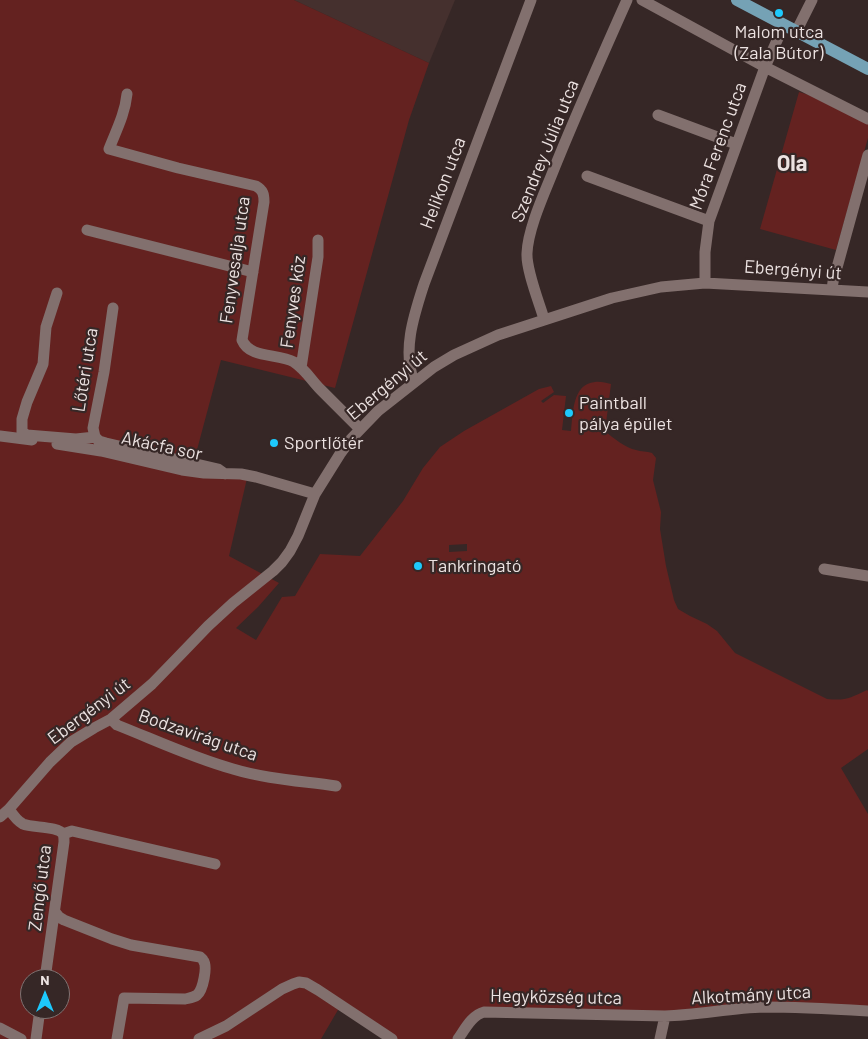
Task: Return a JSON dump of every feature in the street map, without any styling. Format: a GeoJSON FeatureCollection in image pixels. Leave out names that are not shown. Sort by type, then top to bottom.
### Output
{"type":"FeatureCollection","features":[{"type":"Feature","properties":{"kind":"main road"},"geometry":{"type":"LineString","coordinates":[[737,0],[868,69]]}},
{"type":"Feature","properties":{"kind":"street","name":"Helikon utca"},"geometry":{"type":"LineString","coordinates":[[414,382],[410,372],[409,348],[417,304],[531,0]]}},
{"type":"Feature","properties":{"kind":"street","name":"Szendrey Júlia utca"},"geometry":{"type":"LineString","coordinates":[[544,319],[528,266],[527,254],[530,234],[540,204],[578,110],[627,0]]}},
{"type":"Feature","properties":{"kind":"street"},"geometry":{"type":"LineString","coordinates":[[642,0],[766,67],[868,119]]}},
{"type":"Feature","properties":{"kind":"street"},"geometry":{"type":"LineString","coordinates":[[796,32],[812,0]]}},
{"type":"Feature","properties":{"kind":"street","name":"Móra Ferenc utca"},"geometry":{"type":"LineString","coordinates":[[705,282],[705,252],[709,221],[736,144],[784,25]]}},
{"type":"Feature","properties":{"kind":"street","name":"Fenyvesalja utca"},"geometry":{"type":"LineString","coordinates":[[127,94],[121,119],[109,149],[260,188],[264,196],[264,202],[242,335],[244,345],[252,351],[294,362],[360,429]]}},
{"type":"Feature","properties":{"kind":"street"},"geometry":{"type":"LineString","coordinates":[[658,115],[736,144]]}},
{"type":"Feature","properties":{"kind":"street"},"geometry":{"type":"LineString","coordinates":[[832,290],[868,155]]}},
{"type":"Feature","properties":{"kind":"street"},"geometry":{"type":"LineString","coordinates":[[587,176],[709,221]]}},
{"type":"Feature","properties":{"kind":"street"},"geometry":{"type":"LineString","coordinates":[[87,230],[253,272]]}},
{"type":"Feature","properties":{"kind":"street","name":"Fenyves köz"},"geometry":{"type":"LineString","coordinates":[[301,368],[318,257],[318,240]]}},
{"type":"Feature","properties":{"kind":"street","name":"Ebergényi út"},"geometry":{"type":"LineString","coordinates":[[0,817],[50,762],[71,742],[111,719],[152,684],[233,602],[282,562],[298,536],[315,494],[340,454],[360,429],[378,411],[434,367],[498,335],[638,291],[705,282],[868,292]]}},
{"type":"Feature","properties":{"kind":"street"},"geometry":{"type":"LineString","coordinates":[[57,293],[46,327],[43,364],[27,402],[22,419],[22,432],[28,435],[76,439],[95,437],[106,443],[218,469],[224,474]]}},
{"type":"Feature","properties":{"kind":"street","name":"Lőtéri utca"},"geometry":{"type":"LineString","coordinates":[[95,437],[93,428],[104,372],[113,308]]}},
{"type":"Feature","properties":{"kind":"street","name":"Akácfa sor"},"geometry":{"type":"LineString","coordinates":[[0,436],[101,451],[182,470],[204,473],[241,474],[315,494]]}},
{"type":"Feature","properties":{"kind":"street"},"geometry":{"type":"LineString","coordinates":[[824,569],[868,576]]}},
{"type":"Feature","properties":{"kind":"street","name":"Bodzavirág utca"},"geometry":{"type":"LineString","coordinates":[[111,719],[117,726],[233,770],[336,786]]}},
{"type":"Feature","properties":{"kind":"street","name":"Zengő utca"},"geometry":{"type":"LineString","coordinates":[[9,809],[18,821],[25,825],[51,828],[63,834],[64,842],[46,969]]}},
{"type":"Feature","properties":{"kind":"street"},"geometry":{"type":"LineString","coordinates":[[63,834],[72,831],[215,864]]}},
{"type":"Feature","properties":{"kind":"street"},"geometry":{"type":"LineString","coordinates":[[55,912],[64,920],[118,941],[200,957],[203,960],[202,987],[199,994],[194,997],[185,999],[124,998],[117,1039]]}},
{"type":"Feature","properties":{"kind":"street"},"geometry":{"type":"LineString","coordinates":[[199,1039],[226,1026],[282,988],[300,982],[318,990],[392,1039]]}},
{"type":"Feature","properties":{"kind":"street","name":"Alkotmány utca"},"geometry":{"type":"LineString","coordinates":[[665,1016],[682,1016],[739,1009],[794,1007],[868,1011]]}},
{"type":"Feature","properties":{"kind":"street","name":"Hegyközség utca"},"geometry":{"type":"LineString","coordinates":[[458,1039],[474,1017],[484,1012],[665,1016]]}},
{"type":"Feature","properties":{"kind":"street"},"geometry":{"type":"LineString","coordinates":[[660,1039],[665,1016]]}},
{"type":"Feature","properties":{"kind":"street"},"geometry":{"type":"LineString","coordinates":[[36,1039],[39,1019]]}},
{"type":"Feature","properties":{"kind":"street"},"geometry":{"type":"LineString","coordinates":[[0,1028],[21,1039]]}},
{"type":"Feature","properties":{"kind":"shaded area"},"geometry":{"type":"Polygon","coordinates":[[[0,0],[294,0],[429,63],[409,120],[335,388],[221,360],[194,461],[248,474],[229,556],[279,583],[236,628],[256,640],[282,597],[295,596],[320,554],[360,556],[403,501],[423,468],[440,447],[464,431],[539,389],[551,386],[554,392],[541,401],[543,403],[554,395],[566,396],[562,430],[571,431],[573,409],[578,394],[587,384],[601,382],[611,384],[605,431],[628,447],[652,453],[656,458],[653,480],[661,512],[660,529],[666,566],[678,609],[717,631],[735,653],[827,699],[839,700],[868,691],[868,749],[841,768],[868,814],[868,1008],[674,1013],[475,1011],[452,1039],[397,1039],[342,1003],[321,1039],[0,1039],[0,0]],[[467,544],[449,545],[449,552],[467,551],[467,544]]]}},
{"type":"Feature","properties":{"kind":"shaded area"},"geometry":{"type":"Polygon","coordinates":[[[294,0],[455,0],[429,63],[294,0]]]}},
{"type":"Feature","properties":{"kind":"shaded area"},"geometry":{"type":"Polygon","coordinates":[[[799,92],[816,97],[868,123],[868,138],[836,250],[760,229],[799,92]]]}},
{"type":"Feature","properties":{"kind":"place","name":"Malom utca (Zala Bútor)"},"geometry":{"type":"Point","coordinates":[779,13]}},
{"type":"Feature","properties":{"kind":"place","name":"Paintball pálya épület"},"geometry":{"type":"Point","coordinates":[569,413]}},
{"type":"Feature","properties":{"kind":"place","name":"Sportlőtér"},"geometry":{"type":"Point","coordinates":[274,443]}},
{"type":"Feature","properties":{"kind":"place","name":"Tankringató"},"geometry":{"type":"Point","coordinates":[418,566]}},
{"type":"Feature","properties":{"kind":"district","name":"Ola"},"geometry":{"type":"Point","coordinates":[792,164]}}]}
